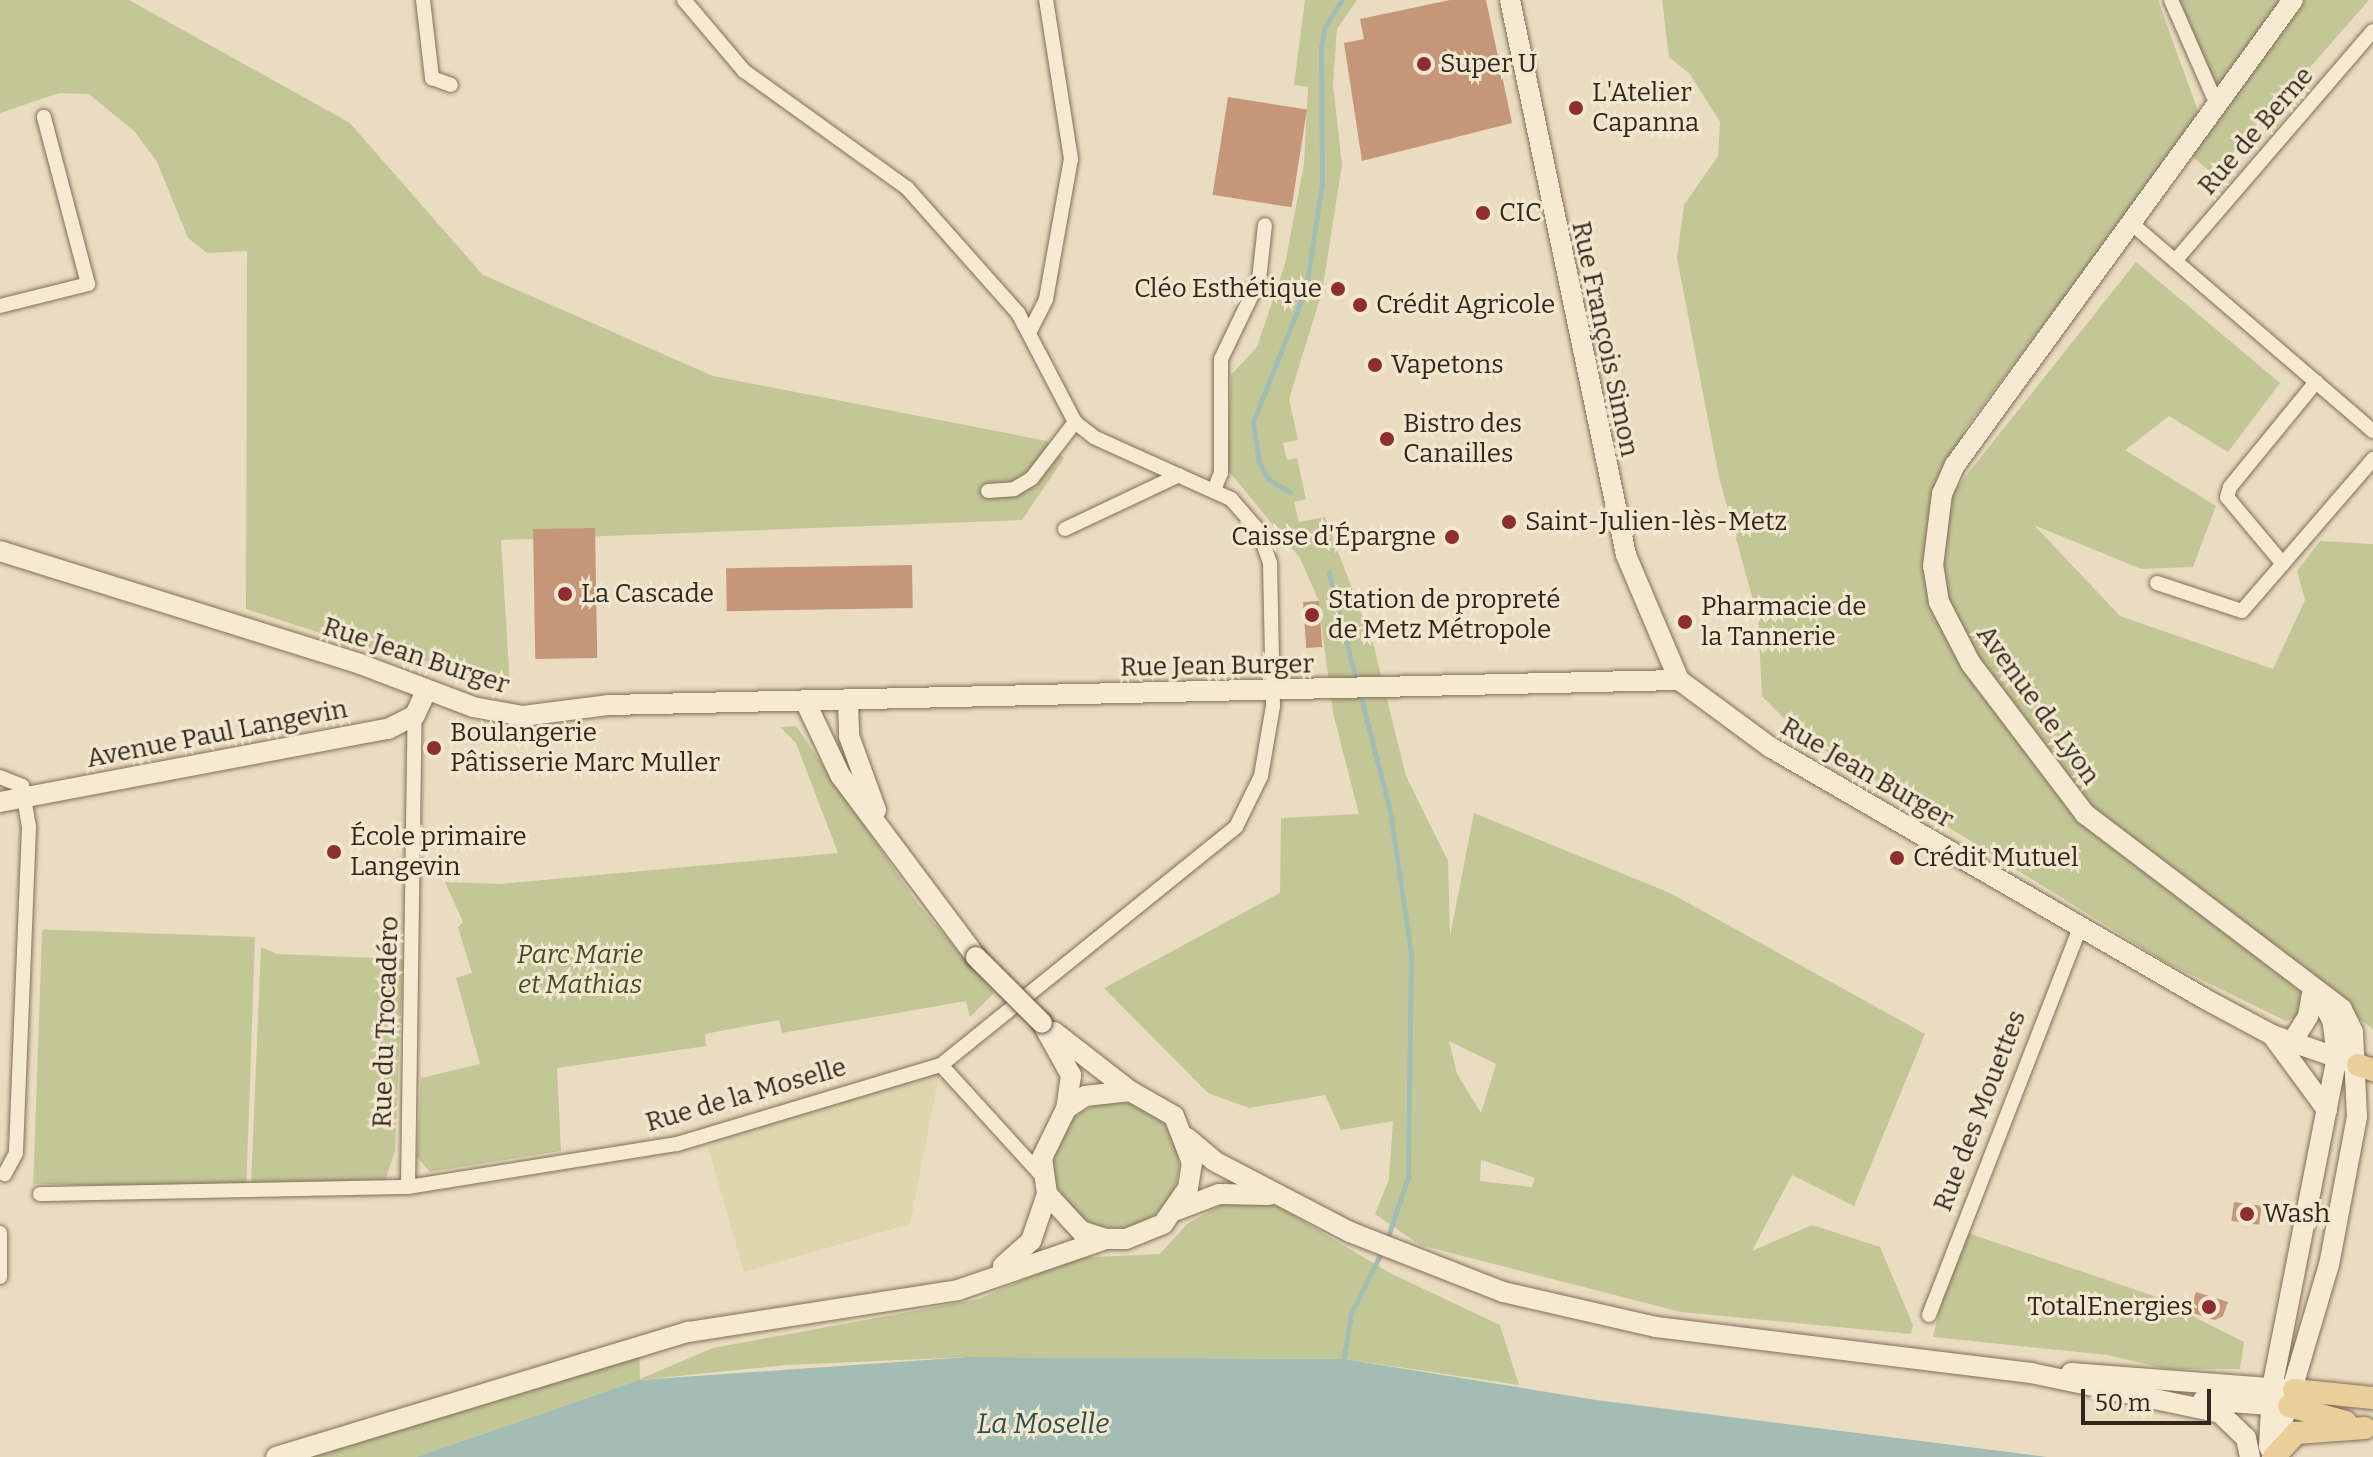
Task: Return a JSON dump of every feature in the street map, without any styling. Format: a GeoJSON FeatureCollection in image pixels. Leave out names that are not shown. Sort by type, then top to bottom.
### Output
{"type":"FeatureCollection","features":[{"type":"Feature","properties":{"kind":"main road","name":"Rue François Simon"},"geometry":{"type":"LineString","coordinates":[[1510,0],[1626,555],[1679,680]]}},
{"type":"Feature","properties":{"kind":"main road","name":"Avenue de Lyon"},"geometry":{"type":"LineString","coordinates":[[2293,0],[2082,292],[1984,421],[1942,494],[1933,566],[1939,602],[1971,664],[2085,814],[2342,1009],[2356,1064]]}},
{"type":"Feature","properties":{"kind":"main road","name":"Rue Jean Burger"},"geometry":{"type":"LineString","coordinates":[[0,551],[360,664],[426,691],[523,716],[609,705],[806,703],[1679,680],[1770,747],[2272,1035],[2356,1064]]}},
{"type":"Feature","properties":{"kind":"main road"},"geometry":{"type":"LineString","coordinates":[[415,715],[426,691]]}},
{"type":"Feature","properties":{"kind":"main road"},"geometry":{"type":"LineString","coordinates":[[848,702],[856,764],[890,843]]}},
{"type":"Feature","properties":{"kind":"main road"},"geometry":{"type":"LineString","coordinates":[[806,703],[840,775],[890,843],[976,957],[1042,1023],[1130,1091],[1164,1108],[1187,1138],[1214,1161],[1350,1232],[1414,1260],[1503,1292],[1656,1327],[2031,1373],[2278,1398],[2369,1429]]}},
{"type":"Feature","properties":{"kind":"main road","name":"Avenue Paul Langevin"},"geometry":{"type":"LineString","coordinates":[[0,802],[388,729],[415,715]]}},
{"type":"Feature","properties":{"kind":"main road"},"geometry":{"type":"LineString","coordinates":[[2292,1042],[2308,1016],[2313,987]]}},
{"type":"Feature","properties":{"kind":"main road"},"geometry":{"type":"LineString","coordinates":[[1042,1023],[1071,1075],[1066,1109]]}},
{"type":"Feature","properties":{"kind":"main road"},"geometry":{"type":"LineString","coordinates":[[2272,1035],[2327,1110]]}},
{"type":"Feature","properties":{"kind":"main road"},"geometry":{"type":"LineString","coordinates":[[2272,1457],[2278,1398],[2327,1110],[2356,1064]]}},
{"type":"Feature","properties":{"kind":"main road"},"geometry":{"type":"LineString","coordinates":[[2250,1457],[2278,1398],[2329,1265],[2357,1117],[2356,1064]]}},
{"type":"Feature","properties":{"kind":"main road"},"geometry":{"type":"LineString","coordinates":[[975,1285],[1024,1251],[1045,1185],[1046,1139],[1066,1109],[1085,1096],[1130,1091]]}},
{"type":"Feature","properties":{"kind":"main road"},"geometry":{"type":"LineString","coordinates":[[1177,1210],[1188,1188],[1187,1138]]}},
{"type":"Feature","properties":{"kind":"main road"},"geometry":{"type":"LineString","coordinates":[[1045,1185],[1081,1231],[1106,1239]]}},
{"type":"Feature","properties":{"kind":"main road"},"geometry":{"type":"LineString","coordinates":[[276,1457],[688,1332],[975,1285],[1052,1253],[1106,1239],[1145,1234],[1177,1210],[1243,1191],[1285,1198]]}},
{"type":"Feature","properties":{"kind":"main road"},"geometry":{"type":"LineString","coordinates":[[2031,1373],[2220,1413],[2246,1438],[2250,1457]]}},
{"type":"Feature","properties":{"kind":"main road"},"geometry":{"type":"LineString","coordinates":[[2120,1394],[2373,1398]]}},
{"type":"Feature","properties":{"kind":"main road"},"geometry":{"type":"LineString","coordinates":[[2272,1457],[2296,1433],[2369,1429]]}},
{"type":"Feature","properties":{"kind":"street"},"geometry":{"type":"LineString","coordinates":[[423,0],[432,78],[451,85]]}},
{"type":"Feature","properties":{"kind":"street"},"geometry":{"type":"LineString","coordinates":[[684,0],[744,71],[907,188],[1030,331],[1075,422],[1032,478],[1014,489],[988,491]]}},
{"type":"Feature","properties":{"kind":"street"},"geometry":{"type":"LineString","coordinates":[[1030,331],[1046,299],[1071,159],[1046,0]]}},
{"type":"Feature","properties":{"kind":"street"},"geometry":{"type":"LineString","coordinates":[[2171,0],[2217,105]]}},
{"type":"Feature","properties":{"kind":"street","name":"Rue de Berne"},"geometry":{"type":"LineString","coordinates":[[2175,261],[2373,31]]}},
{"type":"Feature","properties":{"kind":"street"},"geometry":{"type":"LineString","coordinates":[[0,306],[88,284],[44,117]]}},
{"type":"Feature","properties":{"kind":"street"},"geometry":{"type":"LineString","coordinates":[[2131,223],[2373,431]]}},
{"type":"Feature","properties":{"kind":"street"},"geometry":{"type":"LineString","coordinates":[[1214,490],[1221,473],[1221,359],[1259,280],[1265,225]]}},
{"type":"Feature","properties":{"kind":"street"},"geometry":{"type":"LineString","coordinates":[[2283,564],[2227,497],[2230,487],[2316,382]]}},
{"type":"Feature","properties":{"kind":"street","name":"Rue de la Moselle"},"geometry":{"type":"LineString","coordinates":[[40,1194],[408,1187],[677,1144],[941,1065],[1227,838],[1261,776],[1273,691],[1268,551],[1246,512],[1214,490],[1075,422]]}},
{"type":"Feature","properties":{"kind":"street"},"geometry":{"type":"LineString","coordinates":[[2157,583],[2242,611],[2373,459]]}},
{"type":"Feature","properties":{"kind":"street"},"geometry":{"type":"LineString","coordinates":[[1065,529],[1179,475]]}},
{"type":"Feature","properties":{"kind":"street","name":"Rue du Trocadéro"},"geometry":{"type":"LineString","coordinates":[[408,1187],[415,715]]}},
{"type":"Feature","properties":{"kind":"street"},"geometry":{"type":"LineString","coordinates":[[0,777],[22,786],[26,797],[29,891],[16,1153],[5,1174]]}},
{"type":"Feature","properties":{"kind":"street","name":"Rue des Mouettes"},"geometry":{"type":"LineString","coordinates":[[1929,1315],[2081,926]]}},
{"type":"Feature","properties":{"kind":"street"},"geometry":{"type":"LineString","coordinates":[[941,1065],[1045,1185]]}},
{"type":"Feature","properties":{"kind":"street"},"geometry":{"type":"LineString","coordinates":[[0,1233],[0,1277]]}},
{"type":"Feature","properties":{"kind":"shaded area"},"geometry":{"type":"Polygon","coordinates":[[[941,1065],[910,1224],[744,1272],[708,1147],[770,1115],[941,1065]]]}},
{"type":"Feature","properties":{"kind":"green space"},"geometry":{"type":"Polygon","coordinates":[[[0,0],[129,0],[350,123],[483,275],[713,376],[1047,441],[1064,458],[1022,520],[501,540],[510,687],[461,679],[246,609],[247,251],[207,253],[188,238],[157,162],[135,132],[89,94],[59,93],[0,113],[0,0]]]}},
{"type":"Feature","properties":{"kind":"green space"},"geometry":{"type":"Polygon","coordinates":[[[1305,0],[1357,0],[1337,29],[1333,84],[1342,165],[1322,292],[1289,399],[1298,440],[1283,443],[1287,460],[1297,458],[1306,499],[1294,502],[1299,522],[1325,517],[1374,647],[1406,776],[1448,861],[1450,936],[1474,813],[1670,893],[1925,1034],[1854,1206],[1792,1175],[1752,1251],[1812,1225],[1880,1247],[1913,1325],[1911,1334],[1681,1312],[1420,1245],[1375,1214],[1389,1179],[1393,1121],[1341,1130],[1325,1095],[1249,1108],[1208,1093],[1104,988],[1280,893],[1281,818],[1359,814],[1333,713],[1318,599],[1300,558],[1227,469],[1231,375],[1257,347],[1285,264],[1304,164],[1308,87],[1294,85],[1305,0]],[[1449,1041],[1457,1074],[1481,1113],[1496,1064],[1449,1041]],[[1481,1160],[1480,1181],[1532,1187],[1535,1178],[1481,1160]]]}},
{"type":"Feature","properties":{"kind":"green space"},"geometry":{"type":"Polygon","coordinates":[[[1662,0],[2158,0],[2204,128],[2224,107],[2178,0],[2369,0],[2215,176],[2179,145],[1965,429],[1950,496],[2136,262],[2280,383],[2228,452],[2169,416],[2125,450],[2216,506],[2193,567],[2141,569],[2034,525],[2120,616],[2273,669],[2305,600],[2297,571],[2320,541],[2373,544],[2373,1029],[2338,1003],[2286,1021],[2165,962],[1800,735],[1762,696],[1758,618],[1719,477],[1677,258],[1684,205],[1718,156],[1720,122],[1690,74],[1669,57],[1662,0]]]}},
{"type":"Feature","properties":{"kind":"green space","name":"Parc Marie et Mathias"},"geometry":{"type":"Polygon","coordinates":[[[796,726],[918,904],[994,993],[970,1017],[966,1001],[782,1033],[779,1020],[705,1034],[706,1046],[557,1068],[561,1151],[430,1172],[417,1157],[421,1078],[480,1064],[456,978],[472,973],[458,927],[463,922],[445,882],[500,884],[838,853],[796,743],[780,727],[796,726]]]}},
{"type":"Feature","properties":{"kind":"green space"},"geometry":{"type":"Polygon","coordinates":[[[42,930],[255,937],[246,1191],[33,1183],[42,930]]]}},
{"type":"Feature","properties":{"kind":"green space"},"geometry":{"type":"Polygon","coordinates":[[[261,947],[277,954],[403,959],[395,1151],[385,1181],[251,1185],[261,947]]]}},
{"type":"Feature","properties":{"kind":"green space"},"geometry":{"type":"Polygon","coordinates":[[[1116,1102],[1140,1107],[1161,1120],[1174,1141],[1179,1165],[1174,1189],[1161,1210],[1140,1223],[1116,1228],[1092,1223],[1071,1210],[1058,1189],[1053,1165],[1058,1141],[1071,1120],[1092,1107],[1116,1102]]]}},
{"type":"Feature","properties":{"kind":"green space"},"geometry":{"type":"Polygon","coordinates":[[[1230,1200],[1278,1206],[1390,1273],[1500,1325],[1519,1385],[1344,1359],[968,1357],[786,1365],[639,1380],[416,1457],[276,1457],[639,1347],[640,1379],[713,1348],[979,1299],[1073,1258],[1160,1254],[1187,1224],[1230,1200]]]}},
{"type":"Feature","properties":{"kind":"green space"},"geometry":{"type":"Polygon","coordinates":[[[1959,1230],[2151,1295],[2244,1342],[2240,1369],[2167,1369],[2107,1355],[1933,1337],[1959,1230]]]}},
{"type":"Feature","properties":{"kind":"water","name":"La Moselle"},"geometry":{"type":"Polygon","coordinates":[[[968,1357],[1344,1359],[1596,1400],[2047,1457],[416,1457],[639,1380],[968,1357]]]}},
{"type":"Feature","properties":{"kind":"building","name":"Super U"},"geometry":{"type":"Polygon","coordinates":[[[1450,0],[1486,0],[1512,123],[1362,161],[1344,43],[1364,39],[1360,19],[1450,0]]]}},
{"type":"Feature","properties":{"kind":"building"},"geometry":{"type":"Polygon","coordinates":[[[1228,97],[1307,110],[1292,207],[1213,195],[1228,97]]]}},
{"type":"Feature","properties":{"kind":"building","name":"La Cascade"},"geometry":{"type":"Polygon","coordinates":[[[595,528],[597,658],[535,659],[533,529],[595,528]]]}},
{"type":"Feature","properties":{"kind":"building"},"geometry":{"type":"Polygon","coordinates":[[[912,565],[913,608],[727,611],[726,568],[912,565]]]}},
{"type":"Feature","properties":{"kind":"building","name":"Station de propreté de Metz Métropole"},"geometry":{"type":"Polygon","coordinates":[[[1319,601],[1322,647],[1306,648],[1303,602],[1319,601]]]}},
{"type":"Feature","properties":{"kind":"building","name":"Wash"},"geometry":{"type":"Polygon","coordinates":[[[2234,1202],[2262,1206],[2259,1225],[2231,1221],[2234,1202]]]}},
{"type":"Feature","properties":{"kind":"building","name":"TotalEnergies"},"geometry":{"type":"Polygon","coordinates":[[[2196,1292],[2228,1302],[2223,1316],[2215,1320],[2190,1312],[2196,1292]]]}},
{"type":"Feature","properties":{"kind":"waterway"},"geometry":{"type":"LineString","coordinates":[[1290,492],[1269,480],[1259,462],[1253,422],[1306,288],[1322,184],[1321,48],[1325,26],[1342,0]]}},
{"type":"Feature","properties":{"kind":"waterway"},"geometry":{"type":"LineString","coordinates":[[1329,573],[1356,680]]}},
{"type":"Feature","properties":{"kind":"waterway"},"geometry":{"type":"LineString","coordinates":[[1360,694],[1390,811],[1411,954],[1408,1177],[1386,1242]]}},
{"type":"Feature","properties":{"kind":"waterway"},"geometry":{"type":"LineString","coordinates":[[1343,1362],[1351,1314],[1382,1251]]}},
{"type":"Feature","properties":{"kind":"place","name":"Super U"},"geometry":{"type":"Point","coordinates":[1424,64]}},
{"type":"Feature","properties":{"kind":"place","name":"L'Atelier Capanna"},"geometry":{"type":"Point","coordinates":[1576,108]}},
{"type":"Feature","properties":{"kind":"place","name":"CIC"},"geometry":{"type":"Point","coordinates":[1483,213]}},
{"type":"Feature","properties":{"kind":"place","name":"Cléo Esthétique"},"geometry":{"type":"Point","coordinates":[1338,289]}},
{"type":"Feature","properties":{"kind":"place","name":"Crédit Agricole"},"geometry":{"type":"Point","coordinates":[1360,305]}},
{"type":"Feature","properties":{"kind":"place","name":"Vapetons"},"geometry":{"type":"Point","coordinates":[1375,365]}},
{"type":"Feature","properties":{"kind":"place","name":"Bistro des Canailles"},"geometry":{"type":"Point","coordinates":[1387,439]}},
{"type":"Feature","properties":{"kind":"place","name":"Saint-Julien-lès-Metz"},"geometry":{"type":"Point","coordinates":[1509,522]}},
{"type":"Feature","properties":{"kind":"place","name":"Caisse d'Épargne"},"geometry":{"type":"Point","coordinates":[1452,537]}},
{"type":"Feature","properties":{"kind":"place","name":"La Cascade"},"geometry":{"type":"Point","coordinates":[565,594]}},
{"type":"Feature","properties":{"kind":"place","name":"Station de propreté de Metz Métropole"},"geometry":{"type":"Point","coordinates":[1312,615]}},
{"type":"Feature","properties":{"kind":"place","name":"Pharmacie de la Tannerie"},"geometry":{"type":"Point","coordinates":[1685,622]}},
{"type":"Feature","properties":{"kind":"place","name":"Boulangerie Pâtisserie Marc Muller"},"geometry":{"type":"Point","coordinates":[434,748]}},
{"type":"Feature","properties":{"kind":"place","name":"École primaire Langevin"},"geometry":{"type":"Point","coordinates":[334,852]}},
{"type":"Feature","properties":{"kind":"place","name":"Crédit Mutuel"},"geometry":{"type":"Point","coordinates":[1897,858]}},
{"type":"Feature","properties":{"kind":"place","name":"Wash"},"geometry":{"type":"Point","coordinates":[2247,1214]}},
{"type":"Feature","properties":{"kind":"place","name":"TotalEnergies"},"geometry":{"type":"Point","coordinates":[2209,1307]}}]}
